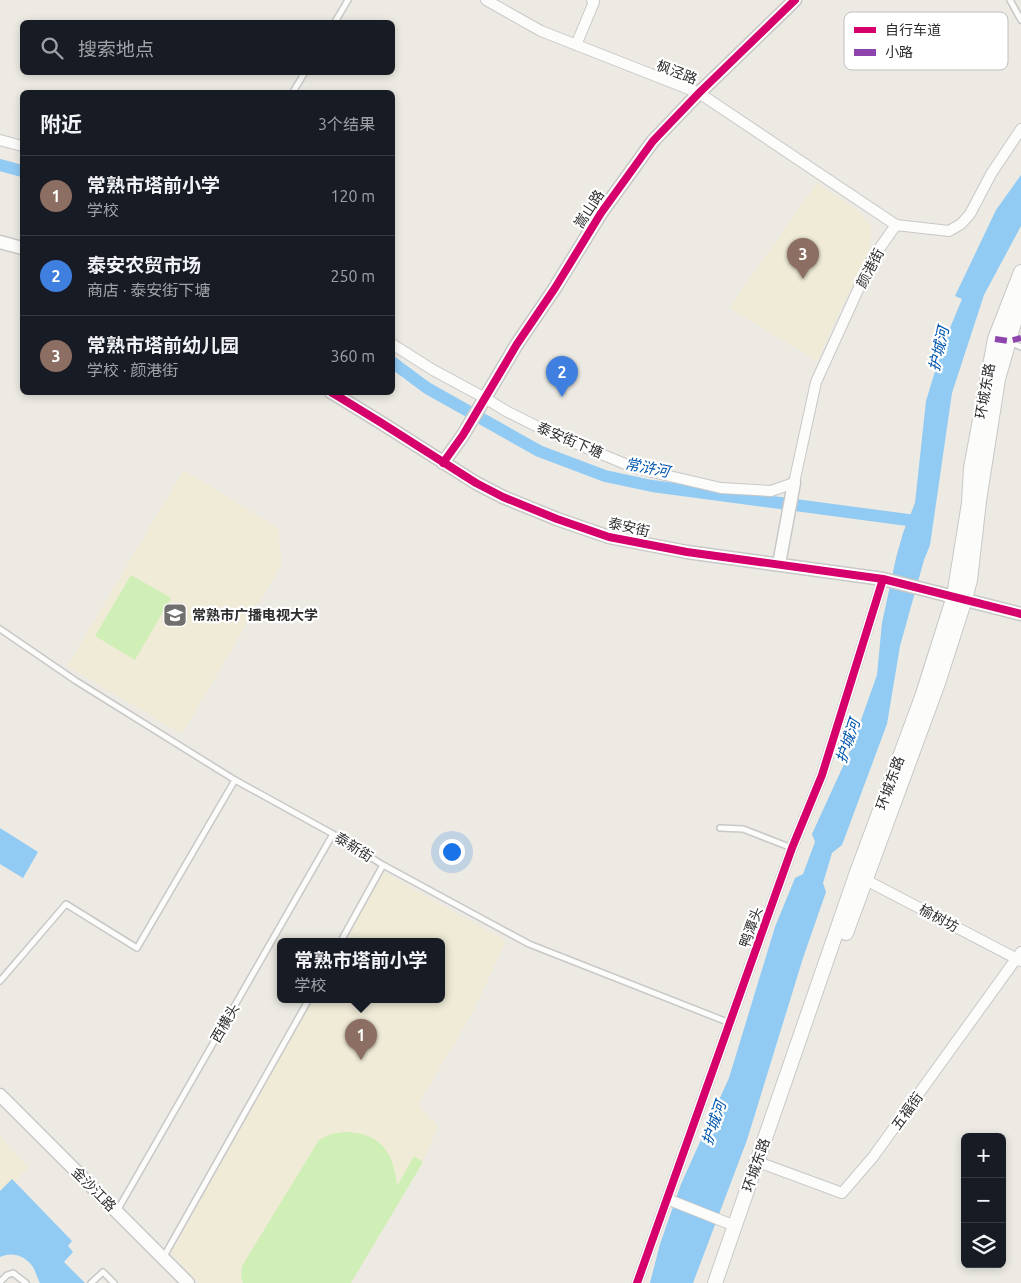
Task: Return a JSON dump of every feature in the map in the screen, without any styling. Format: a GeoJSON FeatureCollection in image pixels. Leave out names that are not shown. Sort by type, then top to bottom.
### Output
{"type":"FeatureCollection","features":[{"type":"Feature","properties":{"kind":"main road","name":"环城东路"},"geometry":{"type":"LineString","coordinates":[[1011,341],[1021,272]]}},
{"type":"Feature","properties":{"kind":"main road","name":"环城东路"},"geometry":{"type":"LineString","coordinates":[[723,1283],[922,697],[959,598],[971,468],[1011,341],[1021,298]]}},
{"type":"Feature","properties":{"kind":"main road","name":"环城东路"},"geometry":{"type":"LineString","coordinates":[[715,1283],[735,1226],[762,1164]]}},
{"type":"Feature","properties":{"kind":"street","name":"枫泾路"},"geometry":{"type":"LineString","coordinates":[[486,0],[541,31],[698,93],[896,225]]}},
{"type":"Feature","properties":{"kind":"street"},"geometry":{"type":"LineString","coordinates":[[576,45],[594,2],[592,0]]}},
{"type":"Feature","properties":{"kind":"street","name":"嵩山路"},"geometry":{"type":"LineString","coordinates":[[443,463],[463,435],[517,344],[556,288],[601,213],[653,140],[698,93],[795,0]]}},
{"type":"Feature","properties":{"kind":"street"},"geometry":{"type":"LineString","coordinates":[[896,225],[949,231],[961,224],[970,214],[991,174],[1021,129]]}},
{"type":"Feature","properties":{"kind":"street"},"geometry":{"type":"LineString","coordinates":[[0,140],[20,145]]}},
{"type":"Feature","properties":{"kind":"street","name":"颜港街"},"geometry":{"type":"LineString","coordinates":[[794,483],[816,382],[872,258],[896,225]]}},
{"type":"Feature","properties":{"kind":"street"},"geometry":{"type":"LineString","coordinates":[[0,242],[20,247]]}},
{"type":"Feature","properties":{"kind":"street","name":"泰安街下塘"},"geometry":{"type":"LineString","coordinates":[[395,346],[506,412],[548,432],[635,468],[721,488],[772,491],[794,483]]}},
{"type":"Feature","properties":{"kind":"street","name":"泰安街"},"geometry":{"type":"LineString","coordinates":[[336,395],[476,483],[503,497],[557,519],[609,537],[687,552],[883,579],[1021,614]]}},
{"type":"Feature","properties":{"kind":"street"},"geometry":{"type":"LineString","coordinates":[[779,564],[794,483]]}},
{"type":"Feature","properties":{"kind":"street","name":"鸭潭头"},"geometry":{"type":"LineString","coordinates":[[637,1283],[792,848],[822,775],[883,579]]}},
{"type":"Feature","properties":{"kind":"street","name":"榆树坊"},"geometry":{"type":"LineString","coordinates":[[861,877],[1020,957]]}},
{"type":"Feature","properties":{"kind":"street","name":"五福街"},"geometry":{"type":"LineString","coordinates":[[762,1164],[842,1193],[873,1157],[1020,957]]}},
{"type":"Feature","properties":{"kind":"street","name":"金沙江路"},"geometry":{"type":"LineString","coordinates":[[0,1095],[188,1283]]}},
{"type":"Feature","properties":{"kind":"street"},"geometry":{"type":"LineString","coordinates":[[667,1199],[735,1226]]}},
{"type":"Feature","properties":{"kind":"lane"},"geometry":{"type":"LineString","coordinates":[[336,20],[348,0]]}},
{"type":"Feature","properties":{"kind":"lane"},"geometry":{"type":"LineString","coordinates":[[1010,0],[1021,20]]}},
{"type":"Feature","properties":{"kind":"lane"},"geometry":{"type":"LineString","coordinates":[[294,90],[303,75]]}},
{"type":"Feature","properties":{"kind":"lane","name":"泰新街"},"geometry":{"type":"LineString","coordinates":[[0,629],[76,681],[236,780],[333,834],[383,865],[529,944],[730,1023]]}},
{"type":"Feature","properties":{"kind":"lane"},"geometry":{"type":"LineString","coordinates":[[0,981],[66,904],[137,948],[236,780]]}},
{"type":"Feature","properties":{"kind":"lane"},"geometry":{"type":"LineString","coordinates":[[720,828],[743,829],[792,848]]}},
{"type":"Feature","properties":{"kind":"lane","name":"西横头"},"geometry":{"type":"LineString","coordinates":[[116,1212],[333,834]]}},
{"type":"Feature","properties":{"kind":"lane"},"geometry":{"type":"LineString","coordinates":[[343,938],[383,865]]}},
{"type":"Feature","properties":{"kind":"lane"},"geometry":{"type":"LineString","coordinates":[[163,1258],[307,1003]]}},
{"type":"Feature","properties":{"kind":"lane"},"geometry":{"type":"LineString","coordinates":[[91,1283],[103,1272],[114,1283]]}},
{"type":"Feature","properties":{"kind":"lane"},"geometry":{"type":"LineString","coordinates":[[0,1282],[7,1275],[13,1273],[26,1283]]}},
{"type":"Feature","properties":{"kind":"shaded area"},"geometry":{"type":"Polygon","coordinates":[[[817,183],[858,211],[871,225],[869,255],[844,302],[817,361],[729,308],[817,183]]]}},
{"type":"Feature","properties":{"kind":"shaded area","name":"常熟市广播电视大学"},"geometry":{"type":"Polygon","coordinates":[[[184,470],[278,528],[282,564],[182,734],[67,666],[184,470]]]}},
{"type":"Feature","properties":{"kind":"shaded area"},"geometry":{"type":"Polygon","coordinates":[[[383,872],[506,941],[472,1014],[418,1105],[438,1126],[423,1162],[351,1283],[199,1283],[171,1253],[310,1003],[445,1003],[445,938],[346,938],[383,872]]]}},
{"type":"Feature","properties":{"kind":"shaded area"},"geometry":{"type":"Polygon","coordinates":[[[0,1136],[29,1167],[0,1197],[0,1136]]]}},
{"type":"Feature","properties":{"kind":"green space"},"geometry":{"type":"Polygon","coordinates":[[[131,575],[171,598],[135,660],[95,636],[131,575]]]}},
{"type":"Feature","properties":{"kind":"green space"},"geometry":{"type":"Polygon","coordinates":[[[344,1132],[367,1136],[383,1146],[393,1163],[397,1186],[414,1156],[423,1162],[351,1283],[243,1283],[241,1277],[242,1266],[319,1140],[331,1134],[344,1132]]]}},
{"type":"Feature","properties":{"kind":"water","name":"护城河"},"geometry":{"type":"Polygon","coordinates":[[[1021,175],[1021,226],[984,295],[952,393],[930,545],[900,646],[887,724],[842,845],[832,853],[823,883],[826,892],[803,958],[747,1140],[693,1283],[650,1283],[660,1244],[681,1184],[729,1078],[775,927],[795,878],[803,874],[815,842],[812,834],[850,751],[877,675],[882,623],[896,558],[903,533],[915,503],[926,401],[943,345],[962,299],[955,296],[996,210],[1021,175]]]}},
{"type":"Feature","properties":{"kind":"water"},"geometry":{"type":"Polygon","coordinates":[[[0,828],[38,852],[23,878],[0,864],[0,828]]]}},
{"type":"Feature","properties":{"kind":"water"},"geometry":{"type":"Polygon","coordinates":[[[12,1179],[72,1241],[68,1246],[73,1252],[64,1262],[85,1283],[40,1283],[33,1267],[23,1257],[9,1254],[0,1257],[0,1191],[12,1179]]]}},
{"type":"Feature","properties":{"kind":"waterway","name":"常浒河"},"geometry":{"type":"LineString","coordinates":[[0,165],[20,170]]}},
{"type":"Feature","properties":{"kind":"waterway","name":"常浒河"},"geometry":{"type":"LineString","coordinates":[[395,364],[427,388],[539,451],[605,476],[652,486],[923,522]]}},
{"type":"Feature","properties":{"kind":"marked path"},"geometry":{"type":"LineString","coordinates":[[995,339],[1009,341],[1021,338]]}},
{"type":"Feature","properties":{"kind":"cycle path"},"geometry":{"type":"LineString","coordinates":[[443,463],[463,435],[517,344],[555,288],[601,213],[653,141],[699,93],[795,0]]}},
{"type":"Feature","properties":{"kind":"cycle path"},"geometry":{"type":"LineString","coordinates":[[336,395],[476,483],[503,497],[557,519],[609,537],[687,552],[883,579],[1021,614]]}},
{"type":"Feature","properties":{"kind":"cycle path"},"geometry":{"type":"LineString","coordinates":[[637,1283],[792,848],[822,775],[883,579]]}},
{"type":"Feature","properties":{"kind":"place","name":"常熟市塔前幼儿园"},"geometry":{"type":"Point","coordinates":[803,279]}},
{"type":"Feature","properties":{"kind":"place","name":"泰安农贸市场"},"geometry":{"type":"Point","coordinates":[562,397]}},
{"type":"Feature","properties":{"kind":"place","name":"常熟市广播电视大学"},"geometry":{"type":"Point","coordinates":[175,615]}},
{"type":"Feature","properties":{"kind":"place","name":"常熟市塔前小学"},"geometry":{"type":"Point","coordinates":[361,1060]}}]}
